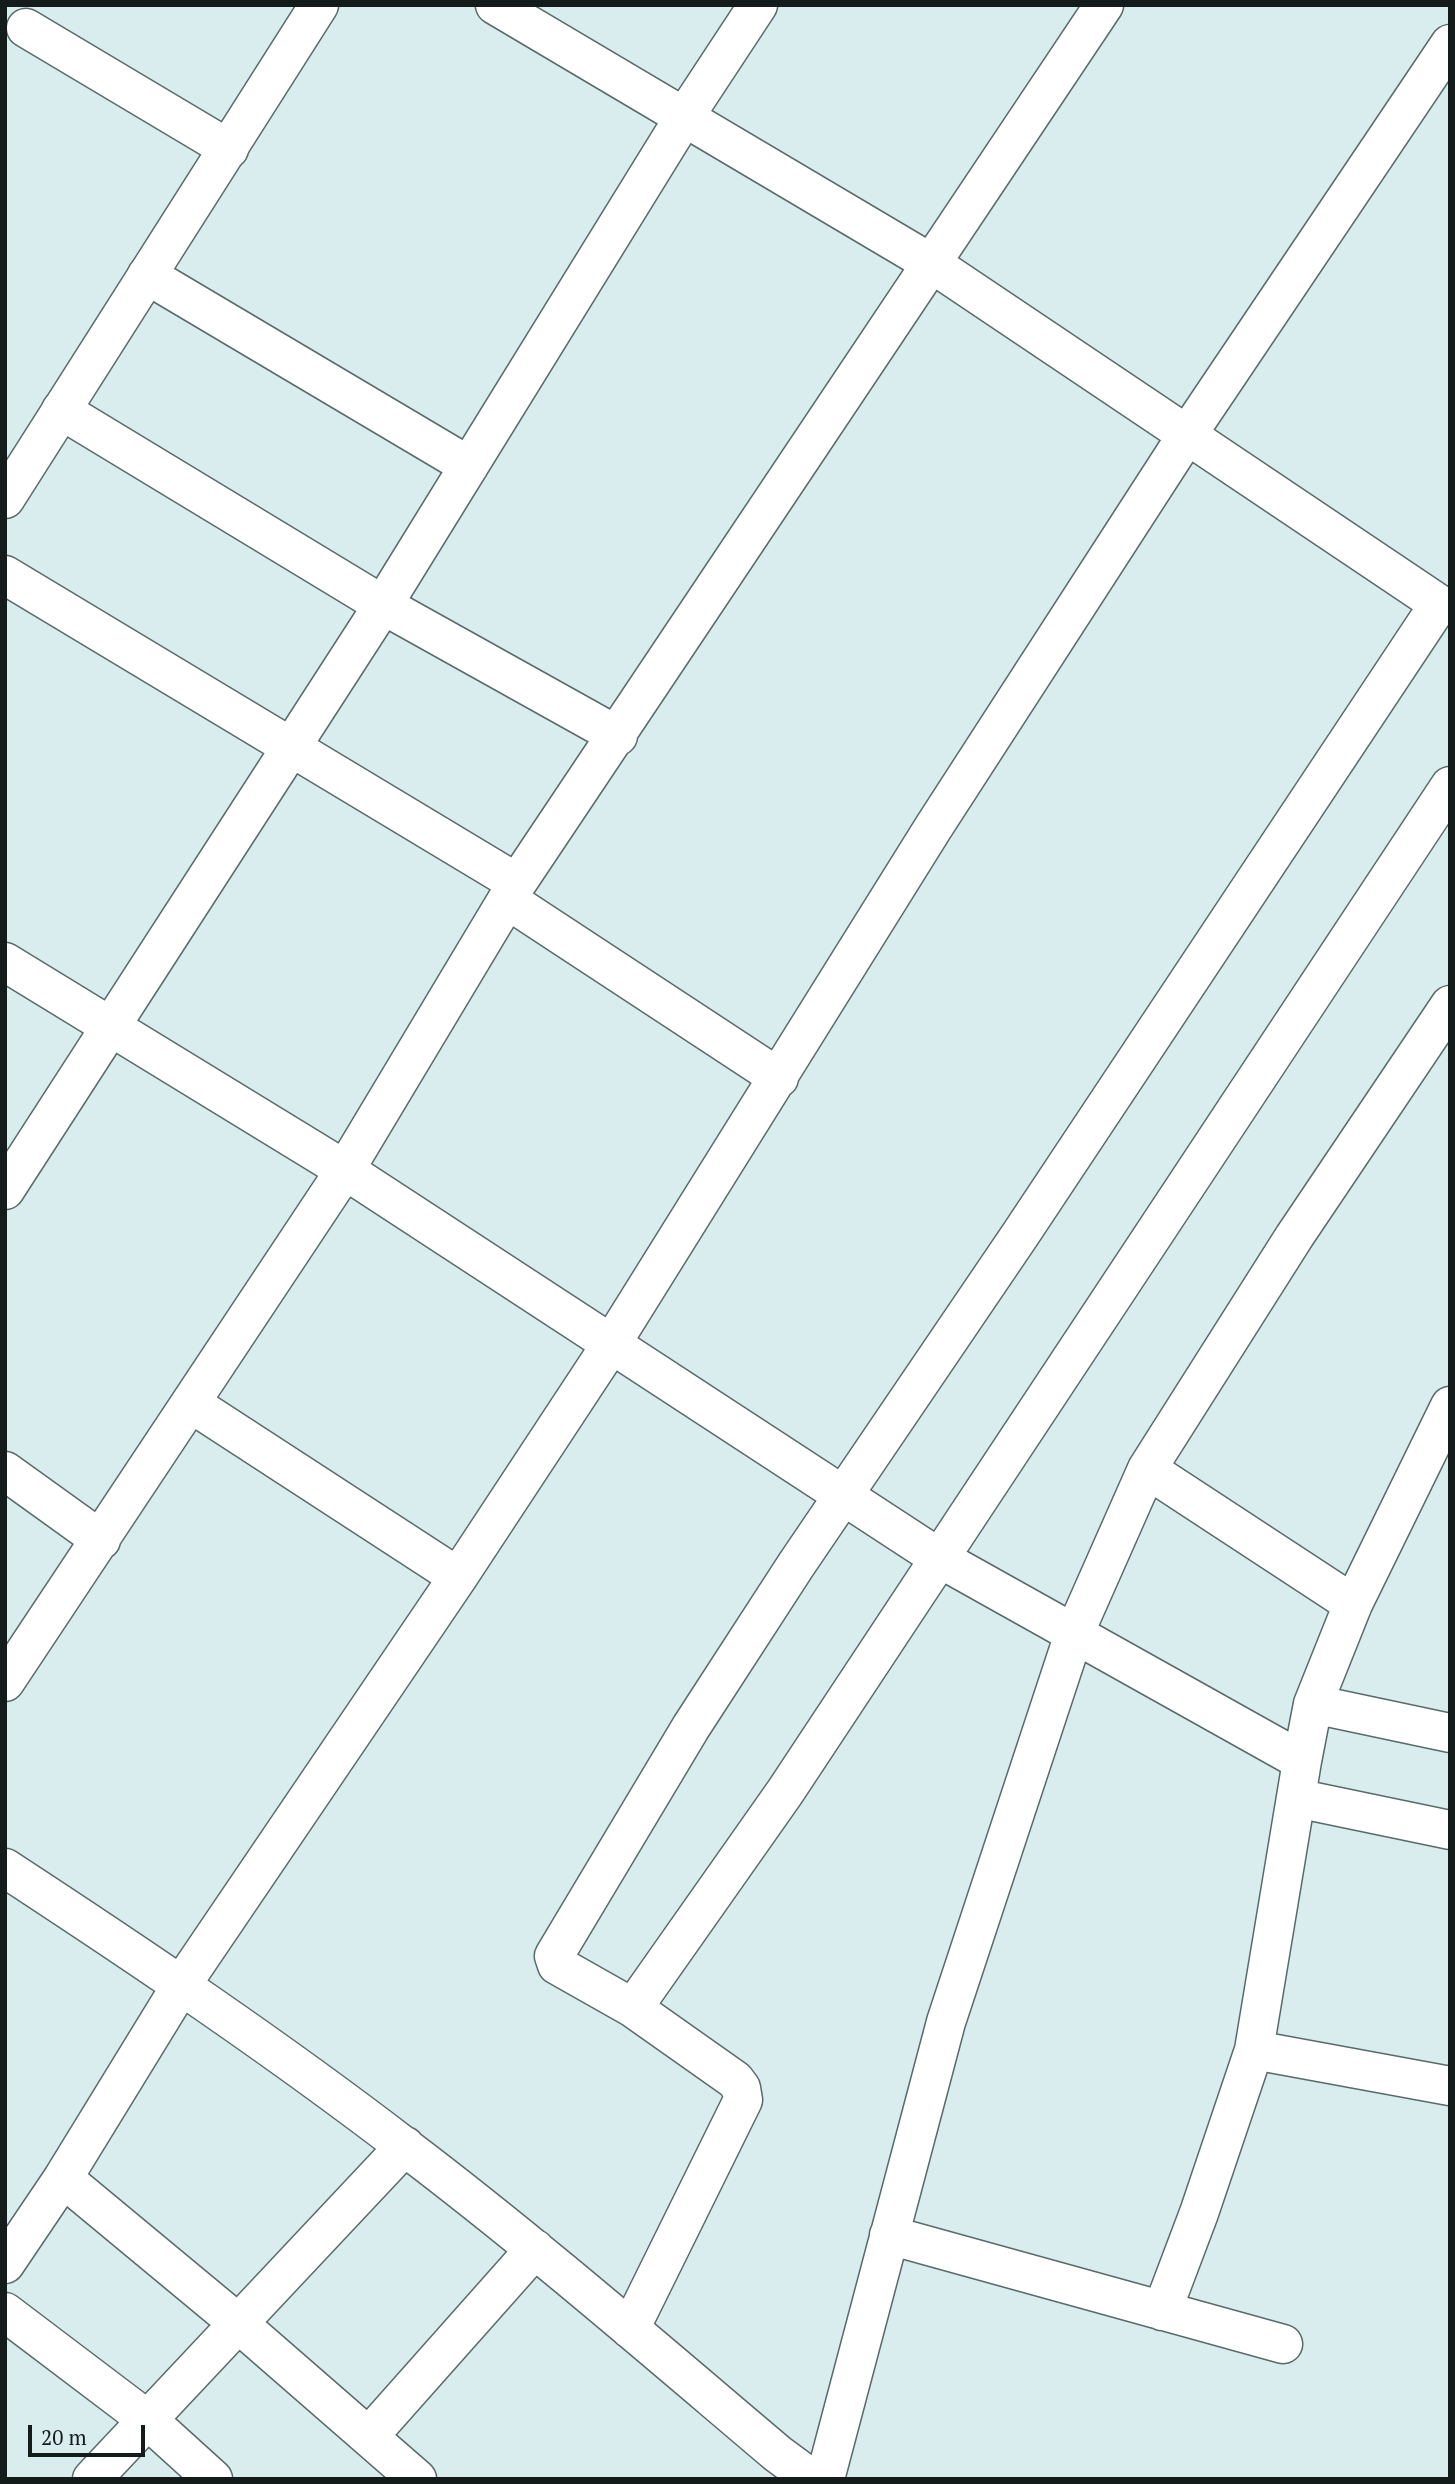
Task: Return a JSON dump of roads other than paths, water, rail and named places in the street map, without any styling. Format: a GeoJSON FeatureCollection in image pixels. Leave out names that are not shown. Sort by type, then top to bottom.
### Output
{"type":"FeatureCollection","features":[{"type":"Feature","properties":{"kind":"street"},"geometry":{"type":"LineString","coordinates":[[5,499],[319,5]]}},
{"type":"Feature","properties":{"kind":"street"},"geometry":{"type":"LineString","coordinates":[[495,5],[683,119],[934,265],[1187,435],[1446,601],[843,1496],[691,1727],[554,1956],[557,1965],[634,2008],[735,2080],[744,2094],[630,2329]]}},
{"type":"Feature","properties":{"kind":"street"},"geometry":{"type":"LineString","coordinates":[[5,1190],[383,605],[683,119],[758,5]]}},
{"type":"Feature","properties":{"kind":"street"},"geometry":{"type":"LineString","coordinates":[[5,1682],[345,1170],[512,891],[934,265],[1104,5]]}},
{"type":"Feature","properties":{"kind":"street"},"geometry":{"type":"LineString","coordinates":[[26,29],[229,149]]}},
{"type":"Feature","properties":{"kind":"street"},"geometry":{"type":"LineString","coordinates":[[5,2264],[63,2178],[181,1984],[458,1577],[610,1346],[933,828],[1187,435],[1450,44]]}},
{"type":"Feature","properties":{"kind":"street"},"geometry":{"type":"LineString","coordinates":[[147,275],[469,466]]}},
{"type":"Feature","properties":{"kind":"street"},"geometry":{"type":"LineString","coordinates":[[61,410],[383,605],[618,736]]}},
{"type":"Feature","properties":{"kind":"street"},"geometry":{"type":"LineString","coordinates":[[5,575],[292,746],[512,891],[779,1078]]}},
{"type":"Feature","properties":{"kind":"street"},"geometry":{"type":"LineString","coordinates":[[634,2008],[785,1792],[1450,786]]}},
{"type":"Feature","properties":{"kind":"street"},"geometry":{"type":"LineString","coordinates":[[5,962],[345,1170],[610,1346],[939,1558],[1074,1634],[1299,1779],[1450,1830]]}},
{"type":"Feature","properties":{"kind":"street"},"geometry":{"type":"LineString","coordinates":[[825,2479],[946,2022],[1074,1634],[1147,1469],[1294,1237],[1450,1005]]}},
{"type":"Feature","properties":{"kind":"street"},"geometry":{"type":"LineString","coordinates":[[192,1404],[458,1577]]}},
{"type":"Feature","properties":{"kind":"street"},"geometry":{"type":"LineString","coordinates":[[1162,2311],[1199,2213],[1254,2050],[1313,1704],[1353,1604],[1450,1406]]}},
{"type":"Feature","properties":{"kind":"street"},"geometry":{"type":"LineString","coordinates":[[1147,1469],[1353,1604]]}},
{"type":"Feature","properties":{"kind":"street"},"geometry":{"type":"LineString","coordinates":[[5,1471],[101,1539]]}},
{"type":"Feature","properties":{"kind":"street"},"geometry":{"type":"LineString","coordinates":[[1313,1704],[1450,1733]]}},
{"type":"Feature","properties":{"kind":"street"},"geometry":{"type":"LineString","coordinates":[[5,1868],[181,1984],[405,2147],[535,2249],[630,2329],[767,2466],[812,2479]]}},
{"type":"Feature","properties":{"kind":"street"},"geometry":{"type":"LineString","coordinates":[[1254,2050],[1450,2086]]}},
{"type":"Feature","properties":{"kind":"street"},"geometry":{"type":"LineString","coordinates":[[92,2479],[405,2147]]}},
{"type":"Feature","properties":{"kind":"street"},"geometry":{"type":"LineString","coordinates":[[63,2178],[239,2324],[417,2479]]}},
{"type":"Feature","properties":{"kind":"street"},"geometry":{"type":"LineString","coordinates":[[889,2235],[1283,2344]]}},
{"type":"Feature","properties":{"kind":"street"},"geometry":{"type":"LineString","coordinates":[[369,2436],[535,2249]]}},
{"type":"Feature","properties":{"kind":"street"},"geometry":{"type":"LineString","coordinates":[[5,2312],[149,2421],[213,2479]]}}]}
